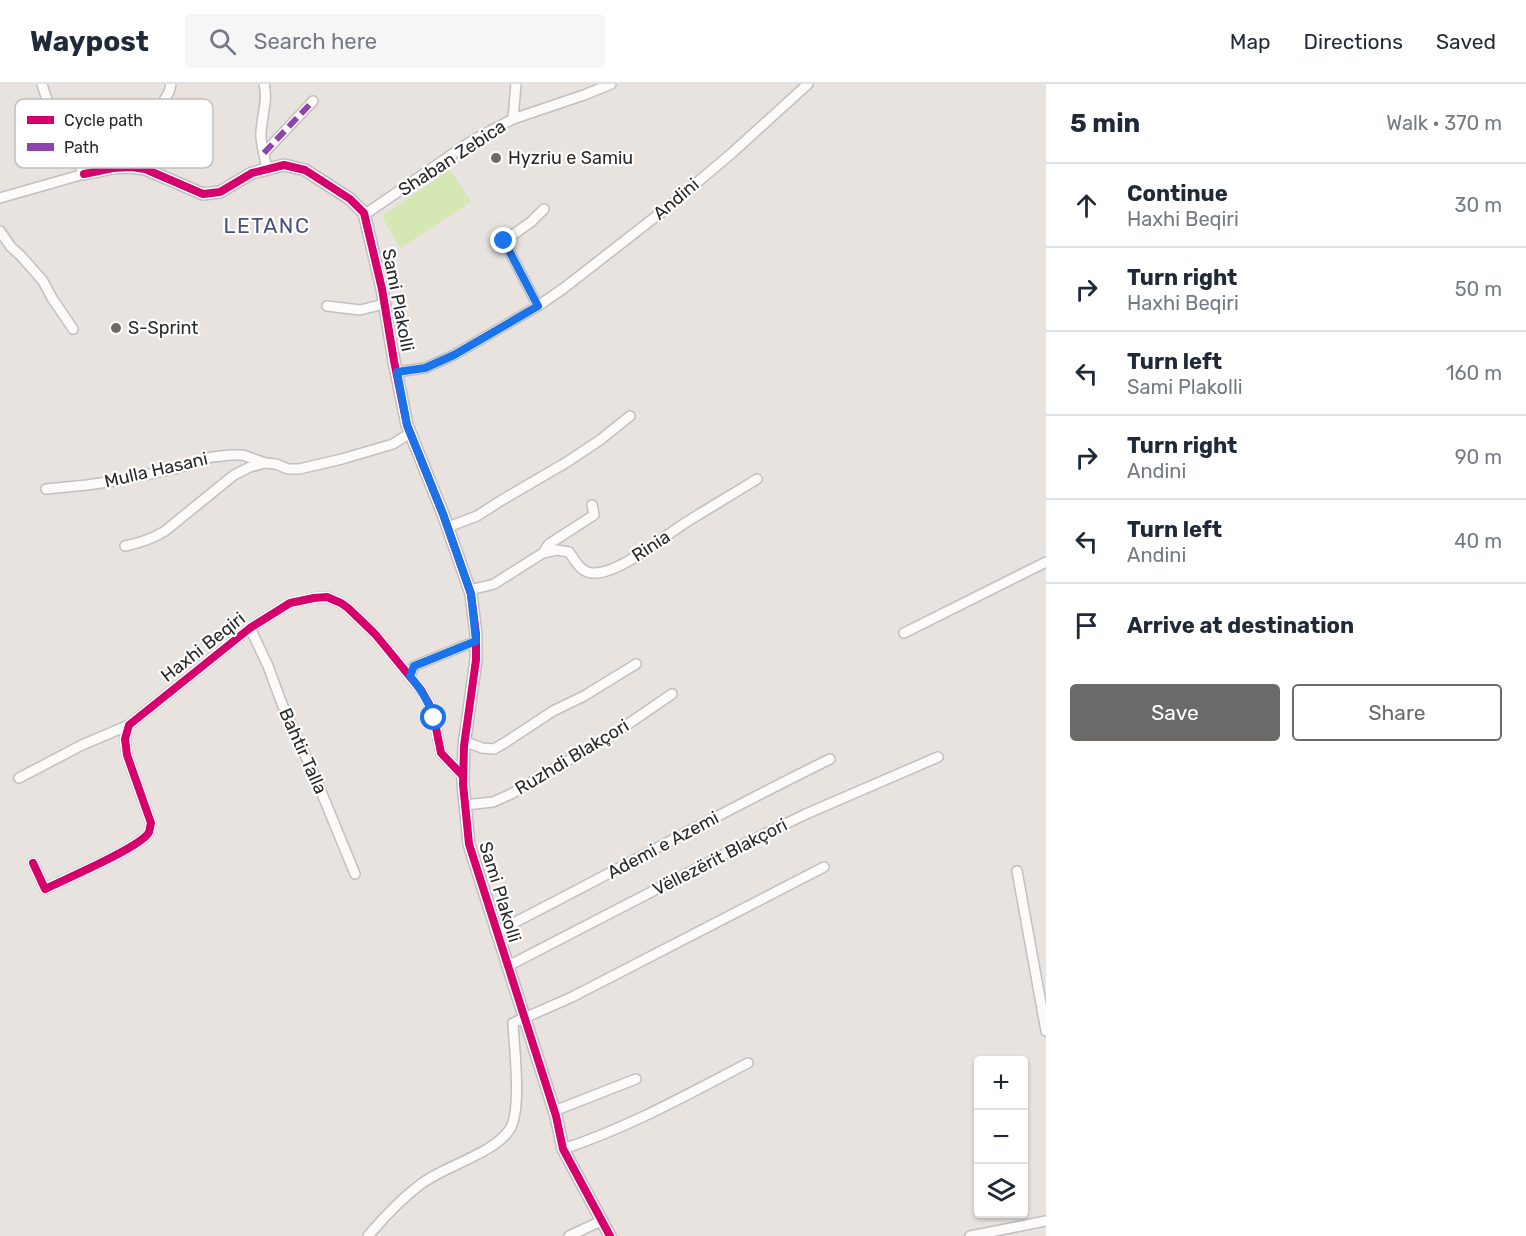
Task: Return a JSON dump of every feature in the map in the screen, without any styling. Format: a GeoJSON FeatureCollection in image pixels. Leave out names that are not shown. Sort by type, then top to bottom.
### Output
{"type":"FeatureCollection","features":[{"type":"Feature","properties":{"kind":"street"},"geometry":{"type":"LineString","coordinates":[[42,84],[47,99]]}},
{"type":"Feature","properties":{"kind":"street"},"geometry":{"type":"LineString","coordinates":[[165,99],[171,84]]}},
{"type":"Feature","properties":{"kind":"street"},"geometry":{"type":"LineString","coordinates":[[264,84],[265,110],[261,137],[266,170]]}},
{"type":"Feature","properties":{"kind":"street"},"geometry":{"type":"LineString","coordinates":[[513,119],[516,84]]}},
{"type":"Feature","properties":{"kind":"street","name":"Shaban Zebica"},"geometry":{"type":"LineString","coordinates":[[364,215],[473,140],[513,119],[611,84]]}},
{"type":"Feature","properties":{"kind":"street","name":"Andini"},"geometry":{"type":"LineString","coordinates":[[397,372],[425,368],[454,355],[538,306],[668,207],[808,84]]}},
{"type":"Feature","properties":{"kind":"street"},"geometry":{"type":"LineString","coordinates":[[264,153],[313,101]]}},
{"type":"Feature","properties":{"kind":"street"},"geometry":{"type":"LineString","coordinates":[[135,168],[203,194],[220,192],[252,173],[284,165],[305,170],[350,200],[364,215]]}},
{"type":"Feature","properties":{"kind":"street"},"geometry":{"type":"LineString","coordinates":[[81,168],[84,174]]}},
{"type":"Feature","properties":{"kind":"street"},"geometry":{"type":"LineString","coordinates":[[0,198],[113,168]]}},
{"type":"Feature","properties":{"kind":"street"},"geometry":{"type":"LineString","coordinates":[[538,306],[504,241],[531,222],[544,209]]}},
{"type":"Feature","properties":{"kind":"street","name":"Sami Plakolli"},"geometry":{"type":"LineString","coordinates":[[364,215],[382,289],[407,425],[470,590],[476,660],[464,741],[465,805],[469,844],[554,1111],[563,1149],[610,1236]]}},
{"type":"Feature","properties":{"kind":"street"},"geometry":{"type":"LineString","coordinates":[[0,231],[11,247],[43,281],[73,329]]}},
{"type":"Feature","properties":{"kind":"street","name":"Sami Plakolli"},"geometry":{"type":"LineString","coordinates":[[327,306],[360,310],[384,304]]}},
{"type":"Feature","properties":{"kind":"street"},"geometry":{"type":"LineString","coordinates":[[448,528],[477,516],[567,462],[630,416]]}},
{"type":"Feature","properties":{"kind":"street","name":"Mulla Hasani"},"geometry":{"type":"LineString","coordinates":[[46,489],[122,480],[231,454],[243,454],[265,463],[298,469],[393,444],[410,433]]}},
{"type":"Feature","properties":{"kind":"street","name":"Mulla Hasani"},"geometry":{"type":"LineString","coordinates":[[125,546],[143,542],[165,531],[234,475],[265,463]]}},
{"type":"Feature","properties":{"kind":"street","name":"Rinia"},"geometry":{"type":"LineString","coordinates":[[543,553],[557,550],[569,552],[581,570],[592,573],[613,569],[660,542],[684,524],[757,479]]}},
{"type":"Feature","properties":{"kind":"street"},"geometry":{"type":"LineString","coordinates":[[470,590],[494,584],[543,553],[549,544],[594,515],[591,505]]}},
{"type":"Feature","properties":{"kind":"street"},"geometry":{"type":"LineString","coordinates":[[904,633],[1046,562]]}},
{"type":"Feature","properties":{"kind":"street","name":"Haxhi Beqiri"},"geometry":{"type":"LineString","coordinates":[[19,778],[82,745],[129,725],[250,628],[290,603],[327,597],[348,608],[375,634],[421,690],[429,704],[441,753],[464,776]]}},
{"type":"Feature","properties":{"kind":"street","name":"Bahtir Talla"},"geometry":{"type":"LineString","coordinates":[[250,628],[316,778],[355,874]]}},
{"type":"Feature","properties":{"kind":"street"},"geometry":{"type":"LineString","coordinates":[[410,676],[414,666],[476,641]]}},
{"type":"Feature","properties":{"kind":"street"},"geometry":{"type":"LineString","coordinates":[[464,741],[482,748],[494,748],[507,742],[553,711],[584,696],[636,664]]}},
{"type":"Feature","properties":{"kind":"street","name":"Ruzhdi Blakçori"},"geometry":{"type":"LineString","coordinates":[[465,805],[493,802],[511,794],[615,733],[672,694]]}},
{"type":"Feature","properties":{"kind":"street"},"geometry":{"type":"LineString","coordinates":[[33,863],[45,889],[139,842],[149,832],[150,823],[126,755],[125,739],[129,725]]}},
{"type":"Feature","properties":{"kind":"street","name":"Vëllezërit Blakçori"},"geometry":{"type":"LineString","coordinates":[[508,966],[754,839],[938,757]]}},
{"type":"Feature","properties":{"kind":"street","name":"Ademi e Azemi"},"geometry":{"type":"LineString","coordinates":[[496,932],[772,787],[830,759]]}},
{"type":"Feature","properties":{"kind":"street"},"geometry":{"type":"LineString","coordinates":[[368,1236],[389,1211],[422,1183],[494,1145],[511,1128],[516,1105],[517,1080],[513,1023],[572,997],[824,867]]}},
{"type":"Feature","properties":{"kind":"street"},"geometry":{"type":"LineString","coordinates":[[1017,871],[1046,1031]]}},
{"type":"Feature","properties":{"kind":"street"},"geometry":{"type":"LineString","coordinates":[[563,1149],[594,1139],[643,1117],[748,1063]]}},
{"type":"Feature","properties":{"kind":"street"},"geometry":{"type":"LineString","coordinates":[[554,1111],[636,1079]]}},
{"type":"Feature","properties":{"kind":"street"},"geometry":{"type":"LineString","coordinates":[[569,1236],[601,1221]]}},
{"type":"Feature","properties":{"kind":"street"},"geometry":{"type":"LineString","coordinates":[[970,1236],[1046,1221]]}},
{"type":"Feature","properties":{"kind":"green space"},"geometry":{"type":"Polygon","coordinates":[[[450,170],[471,202],[400,248],[382,216],[450,170]]]}},
{"type":"Feature","properties":{"kind":"marked path"},"geometry":{"type":"LineString","coordinates":[[264,153],[313,101]]}},
{"type":"Feature","properties":{"kind":"cycle path"},"geometry":{"type":"LineString","coordinates":[[138,168],[203,194],[220,192],[252,173],[284,165],[305,170],[350,199],[364,213],[382,289],[407,425],[443,514],[471,594],[476,634],[476,660],[464,746],[463,784],[469,844],[556,1116],[563,1149],[610,1236]]}},
{"type":"Feature","properties":{"kind":"cycle path"},"geometry":{"type":"LineString","coordinates":[[84,174],[113,168]]}},
{"type":"Feature","properties":{"kind":"cycle path"},"geometry":{"type":"LineString","coordinates":[[33,863],[45,889],[118,854],[143,838],[149,832],[151,823],[127,755],[125,739],[129,725],[250,628],[290,603],[314,598],[327,597],[341,603],[375,634],[421,690],[434,718],[441,753],[463,776]]}},
{"type":"Feature","properties":{"kind":"place","name":"Hyzriu e Samiu"},"geometry":{"type":"Point","coordinates":[496,158]}},
{"type":"Feature","properties":{"kind":"place","name":"S-Sprint"},"geometry":{"type":"Point","coordinates":[116,328]}},
{"type":"Feature","properties":{"kind":"district","name":"LETANC"},"geometry":{"type":"Point","coordinates":[267,225]}},
{"type":"Feature","properties":{"kind":"route"},"geometry":{"type":"LineString","coordinates":[[434,718],[429,704],[410,676],[414,666],[476,641],[476,634],[471,594],[443,514],[407,425],[397,372],[425,368],[454,355],[538,306],[504,241]]}}]}
